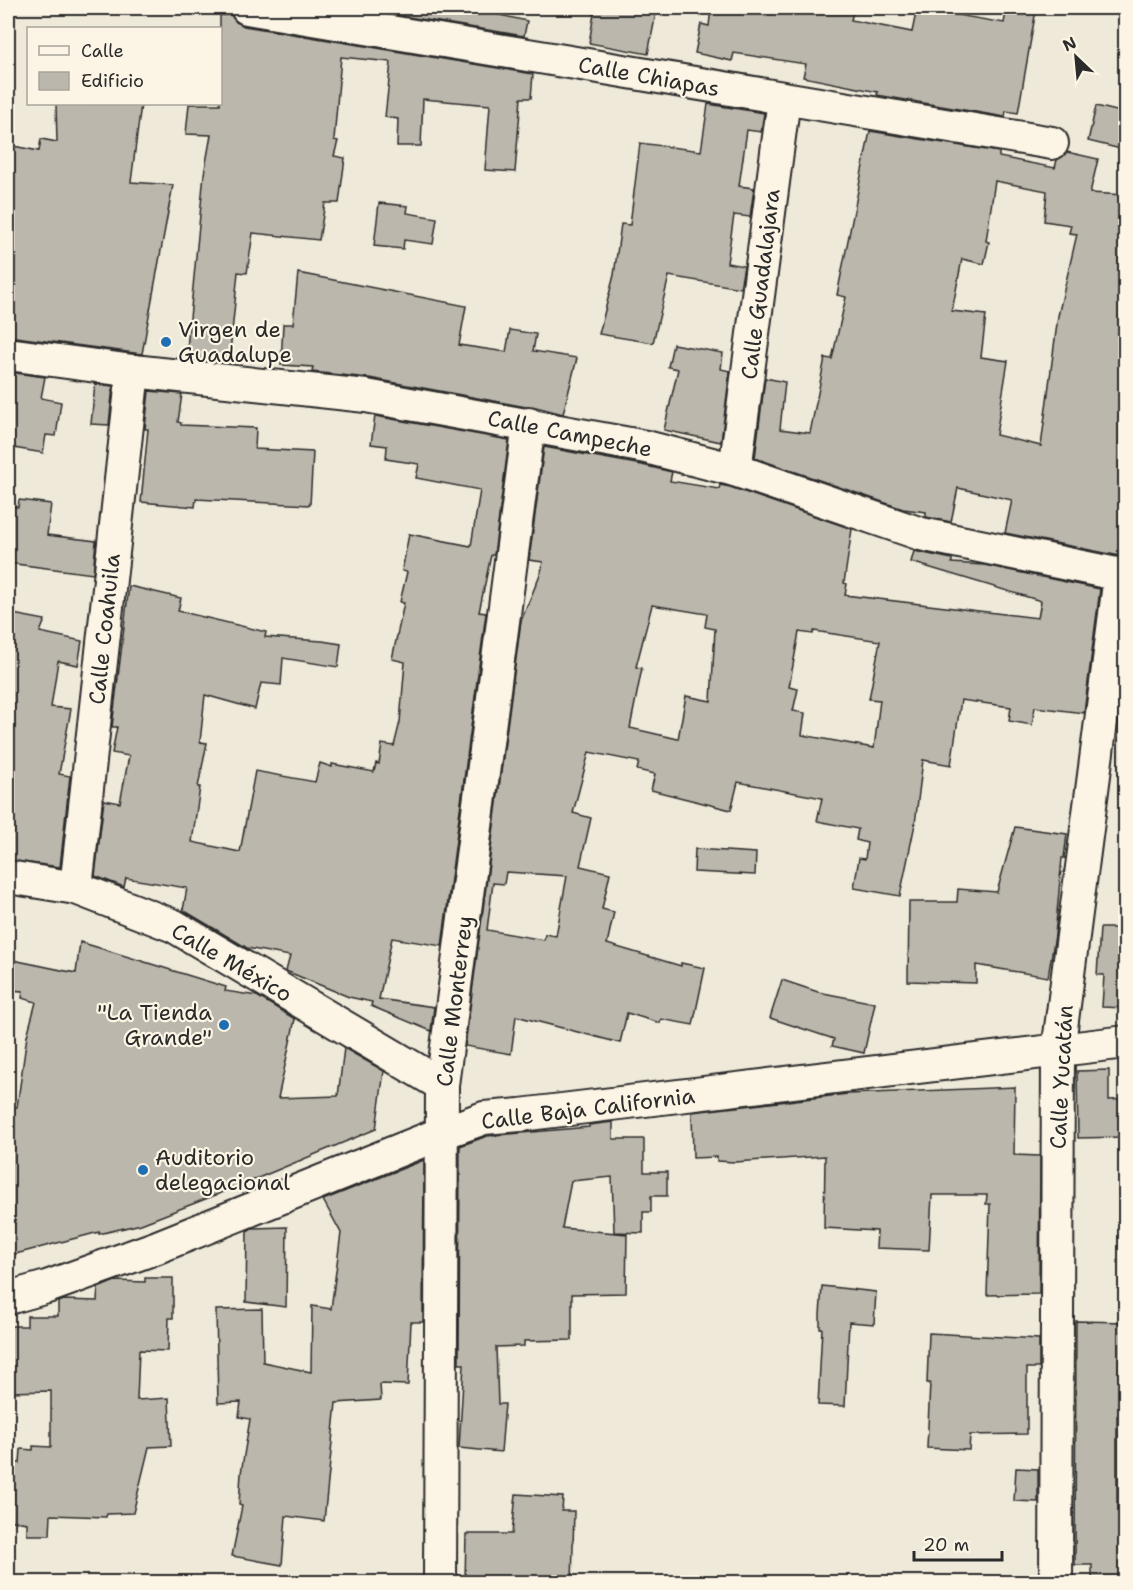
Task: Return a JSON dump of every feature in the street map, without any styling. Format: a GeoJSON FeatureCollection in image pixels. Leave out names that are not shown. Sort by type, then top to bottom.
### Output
{"type":"FeatureCollection","features":[{"type":"Feature","properties":{"kind":"street","name":"Calle Chiapas"},"geometry":{"type":"LineString","coordinates":[[247,8],[1052,143]]}},
{"type":"Feature","properties":{"kind":"street","name":"Calle Guadalajara"},"geometry":{"type":"LineString","coordinates":[[735,470],[784,99]]}},
{"type":"Feature","properties":{"kind":"street","name":"Calle Campeche"},"geometry":{"type":"LineString","coordinates":[[8,354],[133,371],[366,396],[646,447],[735,470],[921,534],[1123,576]]}},
{"type":"Feature","properties":{"kind":"street","name":"Calle Coahuila"},"geometry":{"type":"LineString","coordinates":[[76,888],[133,371]]}},
{"type":"Feature","properties":{"kind":"street","name":"Calle Monterrey"},"geometry":{"type":"LineString","coordinates":[[440,1582],[442,1085],[529,424]]}},
{"type":"Feature","properties":{"kind":"street","name":"Calle Yucatán"},"geometry":{"type":"LineString","coordinates":[[1056,1582],[1058,1051],[1123,576]]}},
{"type":"Feature","properties":{"kind":"street","name":"Calle México"},"geometry":{"type":"LineString","coordinates":[[8,877],[76,888],[174,926],[442,1085]]}},
{"type":"Feature","properties":{"kind":"street","name":"Calle Baja California"},"geometry":{"type":"LineString","coordinates":[[8,1298],[47,1287],[156,1248],[484,1118],[1125,1042]]}},
{"type":"Feature","properties":{"kind":"building"},"geometry":{"type":"Polygon","coordinates":[[[353,8],[481,8],[481,11],[527,21],[524,36],[353,8]]]}},
{"type":"Feature","properties":{"kind":"building"},"geometry":{"type":"Polygon","coordinates":[[[595,8],[657,8],[648,54],[589,43],[595,8]]]}},
{"type":"Feature","properties":{"kind":"building"},"geometry":{"type":"Polygon","coordinates":[[[711,8],[854,8],[851,20],[912,32],[917,8],[952,8],[951,14],[1004,23],[1007,8],[1036,10],[1018,113],[1006,111],[1005,117],[877,95],[878,92],[803,77],[806,64],[734,53],[732,61],[695,53],[701,24],[709,26],[711,8]]]}},
{"type":"Feature","properties":{"kind":"building"},"geometry":{"type":"Polygon","coordinates":[[[220,15],[231,15],[236,22],[244,26],[533,74],[531,98],[521,98],[515,172],[485,170],[490,105],[423,99],[421,146],[397,146],[398,119],[385,117],[391,62],[341,57],[334,140],[338,141],[334,156],[345,158],[339,203],[325,203],[319,240],[253,233],[247,273],[238,272],[229,362],[186,359],[204,174],[211,135],[186,134],[189,105],[222,105],[222,27],[220,27],[220,15]]]}},
{"type":"Feature","properties":{"kind":"building"},"geometry":{"type":"Polygon","coordinates":[[[708,104],[764,113],[761,132],[747,130],[739,186],[754,188],[750,217],[734,215],[727,263],[744,266],[740,288],[669,276],[653,343],[599,334],[614,275],[621,224],[630,225],[640,143],[701,151],[708,104]]]}},
{"type":"Feature","properties":{"kind":"building"},"geometry":{"type":"Polygon","coordinates":[[[56,105],[141,105],[131,182],[173,185],[142,354],[8,336],[8,145],[39,151],[41,139],[57,142],[56,105]]]}},
{"type":"Feature","properties":{"kind":"building"},"geometry":{"type":"Polygon","coordinates":[[[1096,106],[1125,113],[1125,150],[1088,141],[1096,106]]]}},
{"type":"Feature","properties":{"kind":"building"},"geometry":{"type":"Polygon","coordinates":[[[870,131],[999,152],[999,157],[1055,168],[1057,160],[1067,152],[1098,159],[1090,193],[1125,195],[1125,557],[1005,533],[1012,500],[958,488],[951,522],[926,517],[926,512],[903,509],[755,458],[765,378],[785,382],[780,429],[810,433],[825,358],[832,359],[846,297],[837,295],[870,131]],[[995,181],[986,241],[989,242],[984,264],[962,259],[952,311],[986,315],[981,357],[1008,361],[996,435],[1041,446],[1058,316],[1077,234],[1069,233],[1071,225],[1044,221],[1047,191],[995,181]]]}},
{"type":"Feature","properties":{"kind":"building"},"geometry":{"type":"Polygon","coordinates":[[[379,203],[408,206],[407,213],[437,218],[433,244],[404,240],[403,249],[374,246],[379,203]]]}},
{"type":"Feature","properties":{"kind":"building"},"geometry":{"type":"Polygon","coordinates":[[[298,273],[466,306],[459,345],[506,352],[510,330],[536,334],[533,351],[577,358],[563,414],[532,406],[526,407],[369,378],[312,372],[313,367],[281,365],[283,324],[293,324],[298,273]]]}},
{"type":"Feature","properties":{"kind":"building"},"geometry":{"type":"Polygon","coordinates":[[[673,344],[723,353],[721,369],[730,371],[721,442],[664,430],[678,369],[668,367],[673,344]]]}},
{"type":"Feature","properties":{"kind":"building"},"geometry":{"type":"Polygon","coordinates":[[[8,372],[45,377],[41,398],[61,402],[56,436],[46,435],[43,453],[8,447],[8,372]]]}},
{"type":"Feature","properties":{"kind":"building"},"geometry":{"type":"Polygon","coordinates":[[[95,384],[113,386],[109,425],[91,424],[95,384]]]}},
{"type":"Feature","properties":{"kind":"building"},"geometry":{"type":"Polygon","coordinates":[[[149,391],[182,394],[178,422],[181,425],[256,428],[255,449],[313,452],[310,505],[196,499],[195,507],[141,502],[149,391]]]}},
{"type":"Feature","properties":{"kind":"building"},"geometry":{"type":"Polygon","coordinates":[[[375,416],[509,440],[494,555],[491,555],[479,612],[486,613],[442,946],[392,938],[379,999],[434,1007],[431,1031],[371,1006],[372,1002],[349,997],[286,971],[290,956],[247,948],[183,910],[187,888],[126,878],[124,887],[95,876],[104,800],[120,803],[129,756],[112,753],[117,727],[112,727],[129,586],[181,598],[178,611],[266,632],[265,637],[341,644],[338,667],[283,658],[281,685],[261,683],[255,709],[205,695],[200,742],[207,743],[198,787],[200,787],[192,842],[240,852],[255,771],[315,782],[320,763],[332,767],[332,764],[374,772],[376,763],[379,764],[382,744],[394,746],[400,722],[405,662],[392,659],[404,603],[400,602],[407,572],[402,571],[409,534],[471,546],[480,490],[416,478],[419,464],[386,459],[387,446],[371,444],[375,416]]]}},
{"type":"Feature","properties":{"kind":"building"},"geometry":{"type":"Polygon","coordinates":[[[544,447],[672,472],[670,481],[719,489],[720,485],[730,487],[852,529],[844,583],[847,584],[845,595],[1038,618],[1041,601],[911,562],[914,551],[952,559],[952,563],[984,565],[1100,589],[1084,713],[1035,707],[1032,725],[1009,721],[1011,707],[961,700],[951,765],[923,760],[915,824],[900,896],[854,888],[859,858],[865,859],[867,843],[856,840],[858,829],[817,821],[822,798],[738,782],[731,810],[651,790],[655,774],[637,770],[639,762],[589,752],[573,813],[591,818],[580,866],[610,873],[602,909],[614,912],[607,944],[681,966],[681,963],[705,968],[693,1025],[661,1019],[660,1023],[627,1013],[620,1043],[516,1016],[511,1054],[465,1046],[521,621],[543,562],[529,560],[544,447]],[[652,605],[636,667],[642,668],[630,728],[678,739],[686,696],[711,701],[715,629],[705,627],[707,614],[652,605]],[[814,631],[813,634],[799,632],[789,687],[798,689],[793,711],[805,713],[802,735],[874,748],[880,700],[869,699],[880,641],[814,631]],[[506,872],[504,884],[493,883],[487,930],[544,940],[545,934],[556,936],[567,876],[506,872]]]}},
{"type":"Feature","properties":{"kind":"building"},"geometry":{"type":"Polygon","coordinates":[[[19,500],[51,504],[47,535],[96,541],[93,574],[8,563],[8,506],[18,507],[19,500]]]}},
{"type":"Feature","properties":{"kind":"building"},"geometry":{"type":"Polygon","coordinates":[[[8,613],[45,620],[40,632],[82,641],[78,665],[58,661],[51,707],[71,709],[59,774],[70,776],[60,867],[8,860],[8,613]]]}},
{"type":"Feature","properties":{"kind":"building"},"geometry":{"type":"Polygon","coordinates":[[[1015,827],[1067,834],[1048,977],[976,965],[976,983],[908,981],[909,902],[957,902],[958,889],[997,892],[1015,827]]]}},
{"type":"Feature","properties":{"kind":"building"},"geometry":{"type":"Polygon","coordinates":[[[695,849],[756,853],[755,875],[694,872],[695,849]]]}},
{"type":"Feature","properties":{"kind":"building"},"geometry":{"type":"Polygon","coordinates":[[[1100,928],[1125,928],[1125,1008],[1102,1007],[1104,975],[1097,975],[1100,928]]]}},
{"type":"Feature","properties":{"kind":"building"},"geometry":{"type":"Polygon","coordinates":[[[80,942],[226,987],[225,991],[257,996],[295,1019],[278,1098],[338,1096],[344,1048],[384,1071],[376,1129],[141,1224],[99,1234],[99,1232],[8,1256],[8,1108],[17,1107],[27,1036],[36,1002],[22,998],[23,991],[8,990],[8,959],[76,973],[80,942]]]}},
{"type":"Feature","properties":{"kind":"building"},"geometry":{"type":"Polygon","coordinates":[[[782,980],[818,992],[875,1003],[864,1053],[832,1046],[834,1039],[770,1018],[782,980]]]}},
{"type":"Feature","properties":{"kind":"building"},"geometry":{"type":"Polygon","coordinates":[[[1109,1070],[1109,1100],[1125,1099],[1125,1137],[1078,1138],[1077,1071],[1109,1070]]]}},
{"type":"Feature","properties":{"kind":"building"},"geometry":{"type":"Polygon","coordinates":[[[1015,1087],[1014,1155],[1040,1156],[1039,1294],[987,1295],[990,1204],[986,1204],[987,1195],[932,1195],[929,1250],[876,1248],[877,1231],[824,1228],[825,1156],[735,1162],[717,1161],[717,1157],[693,1158],[692,1112],[848,1094],[1015,1087]]]}},
{"type":"Feature","properties":{"kind":"building"},"geometry":{"type":"Polygon","coordinates":[[[613,1122],[613,1139],[644,1139],[644,1172],[667,1172],[667,1196],[651,1196],[651,1212],[643,1212],[643,1233],[614,1232],[612,1177],[571,1181],[562,1228],[627,1234],[626,1293],[572,1294],[572,1340],[524,1341],[524,1346],[496,1347],[498,1404],[505,1404],[501,1452],[459,1448],[464,1364],[459,1364],[460,1146],[487,1136],[589,1127],[589,1125],[613,1122]]]}},
{"type":"Feature","properties":{"kind":"building"},"geometry":{"type":"Polygon","coordinates":[[[424,1160],[423,1322],[411,1322],[408,1385],[380,1384],[381,1400],[336,1403],[324,1521],[286,1516],[282,1565],[232,1556],[242,1506],[239,1505],[241,1473],[250,1419],[239,1417],[241,1402],[218,1403],[216,1310],[262,1309],[263,1362],[311,1372],[312,1306],[331,1309],[341,1233],[323,1200],[424,1160]]]}},
{"type":"Feature","properties":{"kind":"building"},"geometry":{"type":"Polygon","coordinates":[[[287,1227],[286,1307],[246,1302],[247,1231],[252,1228],[287,1227]]]}},
{"type":"Feature","properties":{"kind":"building"},"geometry":{"type":"Polygon","coordinates":[[[145,1278],[173,1278],[173,1318],[169,1318],[168,1351],[139,1350],[137,1400],[169,1398],[171,1446],[149,1447],[133,1513],[107,1514],[106,1517],[51,1515],[50,1535],[27,1535],[27,1523],[8,1520],[8,1462],[20,1463],[21,1449],[33,1450],[33,1446],[51,1447],[51,1391],[8,1392],[8,1326],[27,1326],[27,1316],[58,1316],[58,1302],[64,1300],[97,1301],[98,1288],[115,1281],[145,1282],[145,1278]]]}},
{"type":"Feature","properties":{"kind":"building"},"geometry":{"type":"Polygon","coordinates":[[[822,1286],[876,1292],[874,1324],[849,1322],[845,1406],[818,1405],[822,1286]]]}},
{"type":"Feature","properties":{"kind":"building"},"geometry":{"type":"Polygon","coordinates":[[[1076,1321],[1125,1322],[1125,1417],[1117,1416],[1117,1503],[1121,1504],[1121,1582],[1092,1582],[1092,1565],[1075,1565],[1076,1321]]]}},
{"type":"Feature","properties":{"kind":"building"},"geometry":{"type":"Polygon","coordinates":[[[929,1333],[1039,1339],[1039,1368],[1027,1368],[1027,1434],[970,1435],[969,1450],[927,1448],[930,1383],[927,1383],[929,1333]]]}},
{"type":"Feature","properties":{"kind":"building"},"geometry":{"type":"Polygon","coordinates":[[[1016,1468],[1038,1469],[1038,1502],[1014,1501],[1016,1468]]]}},
{"type":"Feature","properties":{"kind":"building"},"geometry":{"type":"Polygon","coordinates":[[[516,1494],[563,1497],[562,1511],[574,1511],[572,1582],[465,1582],[466,1534],[512,1534],[516,1494]]]}},
{"type":"Feature","properties":{"kind":"place","name":"Virgen de Guadalupe"},"geometry":{"type":"Point","coordinates":[166,342]}},
{"type":"Feature","properties":{"kind":"place","name":"\"La Tienda Grande\""},"geometry":{"type":"Point","coordinates":[224,1025]}},
{"type":"Feature","properties":{"kind":"place","name":"Auditorio delegacional"},"geometry":{"type":"Point","coordinates":[143,1170]}}]}
